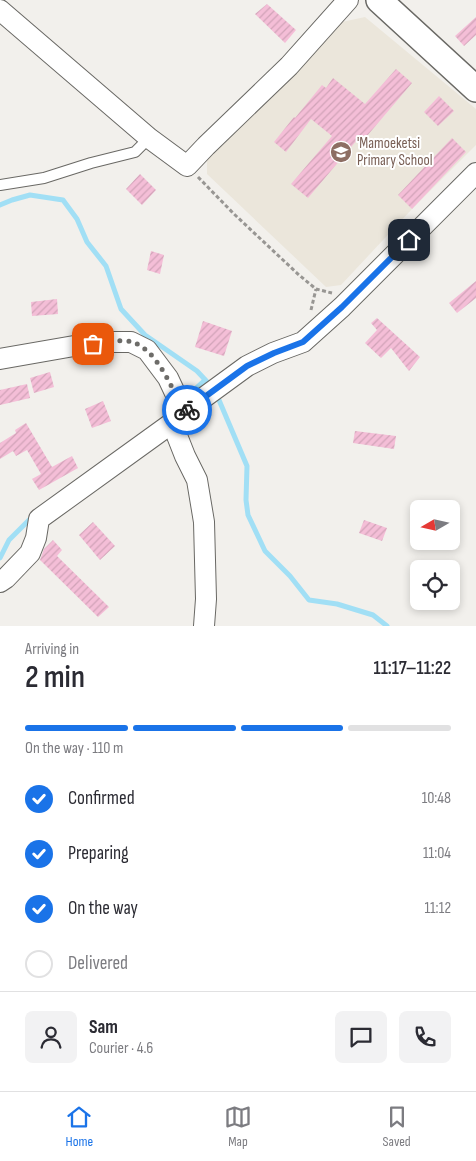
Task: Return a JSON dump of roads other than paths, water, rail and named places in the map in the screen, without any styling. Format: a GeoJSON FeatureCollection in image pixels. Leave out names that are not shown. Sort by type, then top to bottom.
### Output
{"type":"FeatureCollection","features":[{"type":"Feature","properties":{"kind":"street"},"geometry":{"type":"LineString","coordinates":[[0,10],[149,138],[186,166],[288,66],[348,0]]}},
{"type":"Feature","properties":{"kind":"street"},"geometry":{"type":"LineString","coordinates":[[379,0],[476,89]]}},
{"type":"Feature","properties":{"kind":"street"},"geometry":{"type":"LineString","coordinates":[[0,582],[30,553],[36,538],[39,519],[247,366],[303,342],[356,293],[476,173]]}},
{"type":"Feature","properties":{"kind":"street"},"geometry":{"type":"LineString","coordinates":[[0,359],[74,346],[112,342],[131,342],[147,350],[168,378],[185,456],[197,480],[204,522],[206,599],[204,626]]}},
{"type":"Feature","properties":{"kind":"lane"},"geometry":{"type":"LineString","coordinates":[[0,185],[44,178],[91,163],[135,152],[149,138]]}},
{"type":"Feature","properties":{"kind":"waterway"},"geometry":{"type":"LineString","coordinates":[[0,205],[30,195],[63,200],[77,219],[87,242],[106,266],[121,309],[145,335],[197,371],[211,386]]}},
{"type":"Feature","properties":{"kind":"waterway"},"geometry":{"type":"LineString","coordinates":[[183,400],[205,380]]}},
{"type":"Feature","properties":{"kind":"waterway"},"geometry":{"type":"LineString","coordinates":[[216,393],[247,466],[246,500],[248,515],[265,551],[290,576],[309,600],[337,604],[373,615],[387,626]]}},
{"type":"Feature","properties":{"kind":"waterway"},"geometry":{"type":"LineString","coordinates":[[0,558],[9,540],[33,516]]}},
{"type":"Feature","properties":{"kind":"place","name":"'Mamoeketsi Primary School"},"geometry":{"type":"Point","coordinates":[341,152]}}]}
